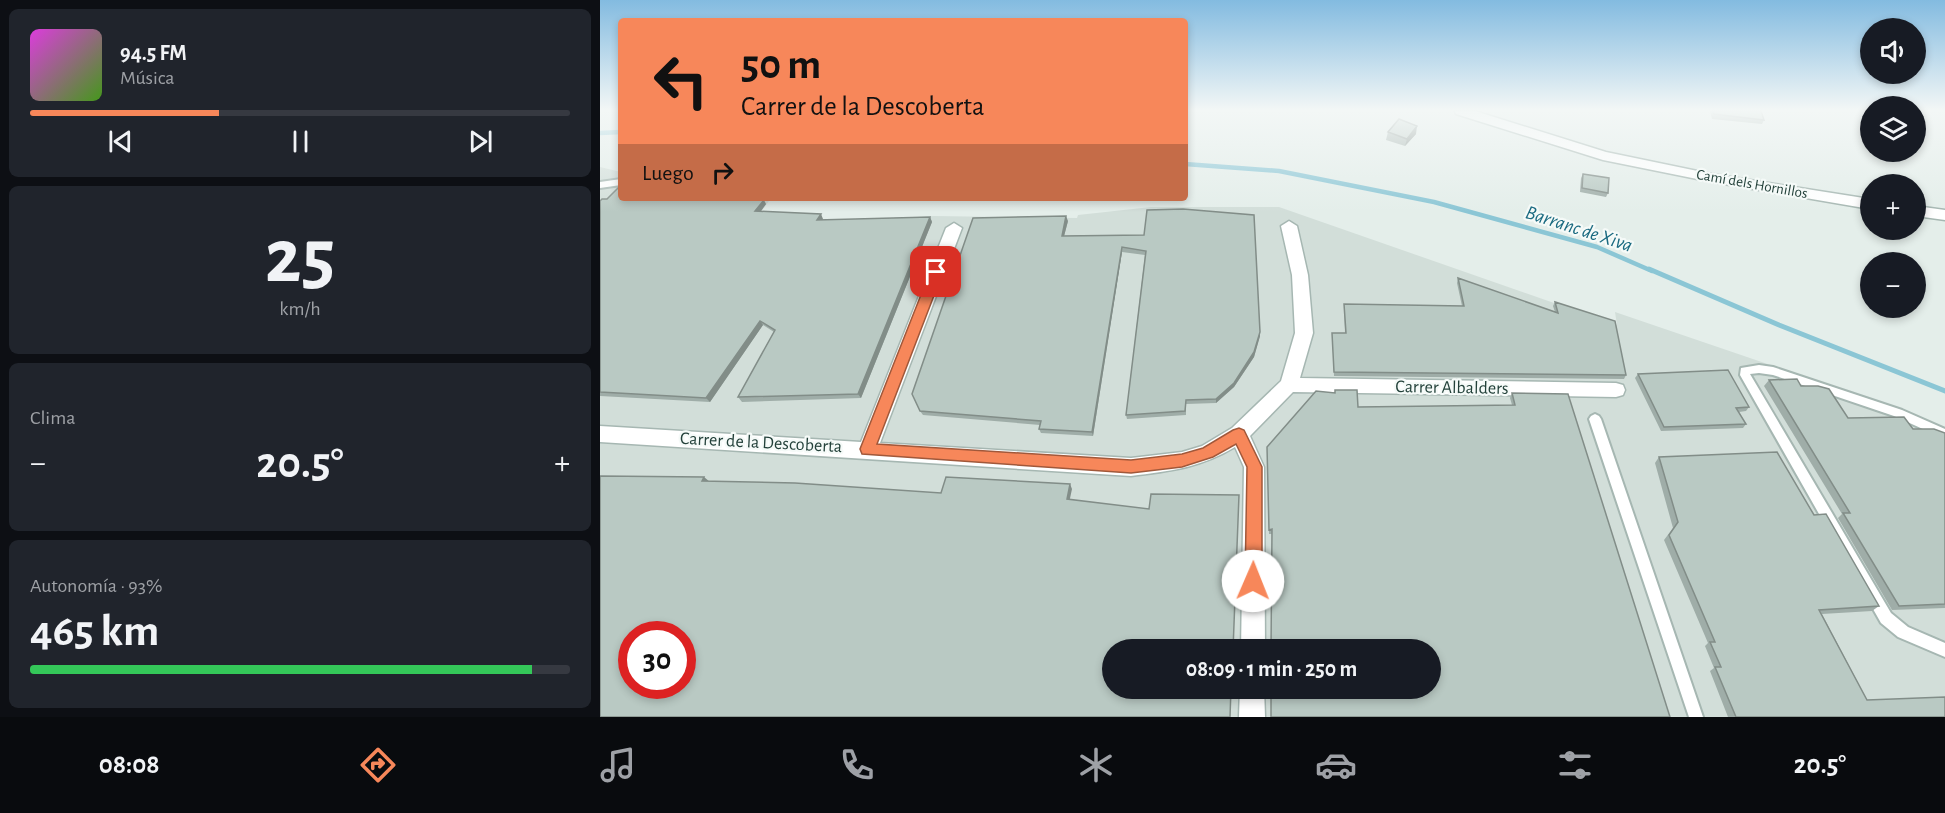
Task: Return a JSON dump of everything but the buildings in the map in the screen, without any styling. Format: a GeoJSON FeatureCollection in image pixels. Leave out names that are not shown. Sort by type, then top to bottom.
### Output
{"type":"FeatureCollection","features":[{"type":"Feature","properties":{"kind":"street","name":"Camí dels Hornillos"},"geometry":{"type":"LineString","coordinates":[[1567,144],[1603,156],[1712,178],[1860,202]]}},
{"type":"Feature","properties":{"kind":"street"},"geometry":{"type":"LineString","coordinates":[[1926,213],[1945,215]]}},
{"type":"Feature","properties":{"kind":"street"},"geometry":{"type":"LineString","coordinates":[[1289,226],[1300,275],[1304,333],[1289,385]]}},
{"type":"Feature","properties":{"kind":"street"},"geometry":{"type":"LineString","coordinates":[[868,449],[954,228]]}},
{"type":"Feature","properties":{"kind":"street","name":"Carrer Albalders"},"geometry":{"type":"LineString","coordinates":[[1289,385],[1616,390]]}},
{"type":"Feature","properties":{"kind":"street","name":"Carrer de la Descoberta"},"geometry":{"type":"LineString","coordinates":[[600,434],[1131,467],[1182,461],[1208,453],[1239,435],[1289,385]]}},
{"type":"Feature","properties":{"kind":"street"},"geometry":{"type":"LineString","coordinates":[[1239,435],[1254,467],[1253,639]]}},
{"type":"Feature","properties":{"kind":"street"},"geometry":{"type":"LineString","coordinates":[[1252,699],[1252,717]]}},
{"type":"Feature","properties":{"kind":"lane"},"geometry":{"type":"LineString","coordinates":[[600,185],[618,182]]}},
{"type":"Feature","properties":{"kind":"lane"},"geometry":{"type":"LineString","coordinates":[[1945,434],[1898,412],[1773,371],[1759,369],[1745,371],[1745,375],[1886,618],[1903,632],[1945,650]]}},
{"type":"Feature","properties":{"kind":"lane"},"geometry":{"type":"LineString","coordinates":[[1594,419],[1696,717]]}},
{"type":"Feature","properties":{"kind":"shaded area"},"geometry":{"type":"Polygon","coordinates":[[[600,167],[618,171],[618,201],[769,201],[759,215],[823,219],[934,216],[1077,218],[1078,215],[1151,207],[1279,207],[1617,325],[1615,312],[1900,409],[1945,429],[1945,717],[600,717],[600,167]]]}},
{"type":"Feature","properties":{"kind":"waterway","name":"Barranc de Xiva"},"geometry":{"type":"LineString","coordinates":[[1188,164],[1279,171],[1434,202],[1597,247],[1652,271]]}},
{"type":"Feature","properties":{"kind":"waterway","name":"Barranc de Xiva"},"geometry":{"type":"LineString","coordinates":[[1649,269],[1779,325],[1945,391]]}},
{"type":"Feature","properties":{"kind":"route"},"geometry":{"type":"LineString","coordinates":[[936,272],[868,449],[1131,467],[1182,461],[1208,453],[1239,435],[1254,467],[1253,581]]}}]}
